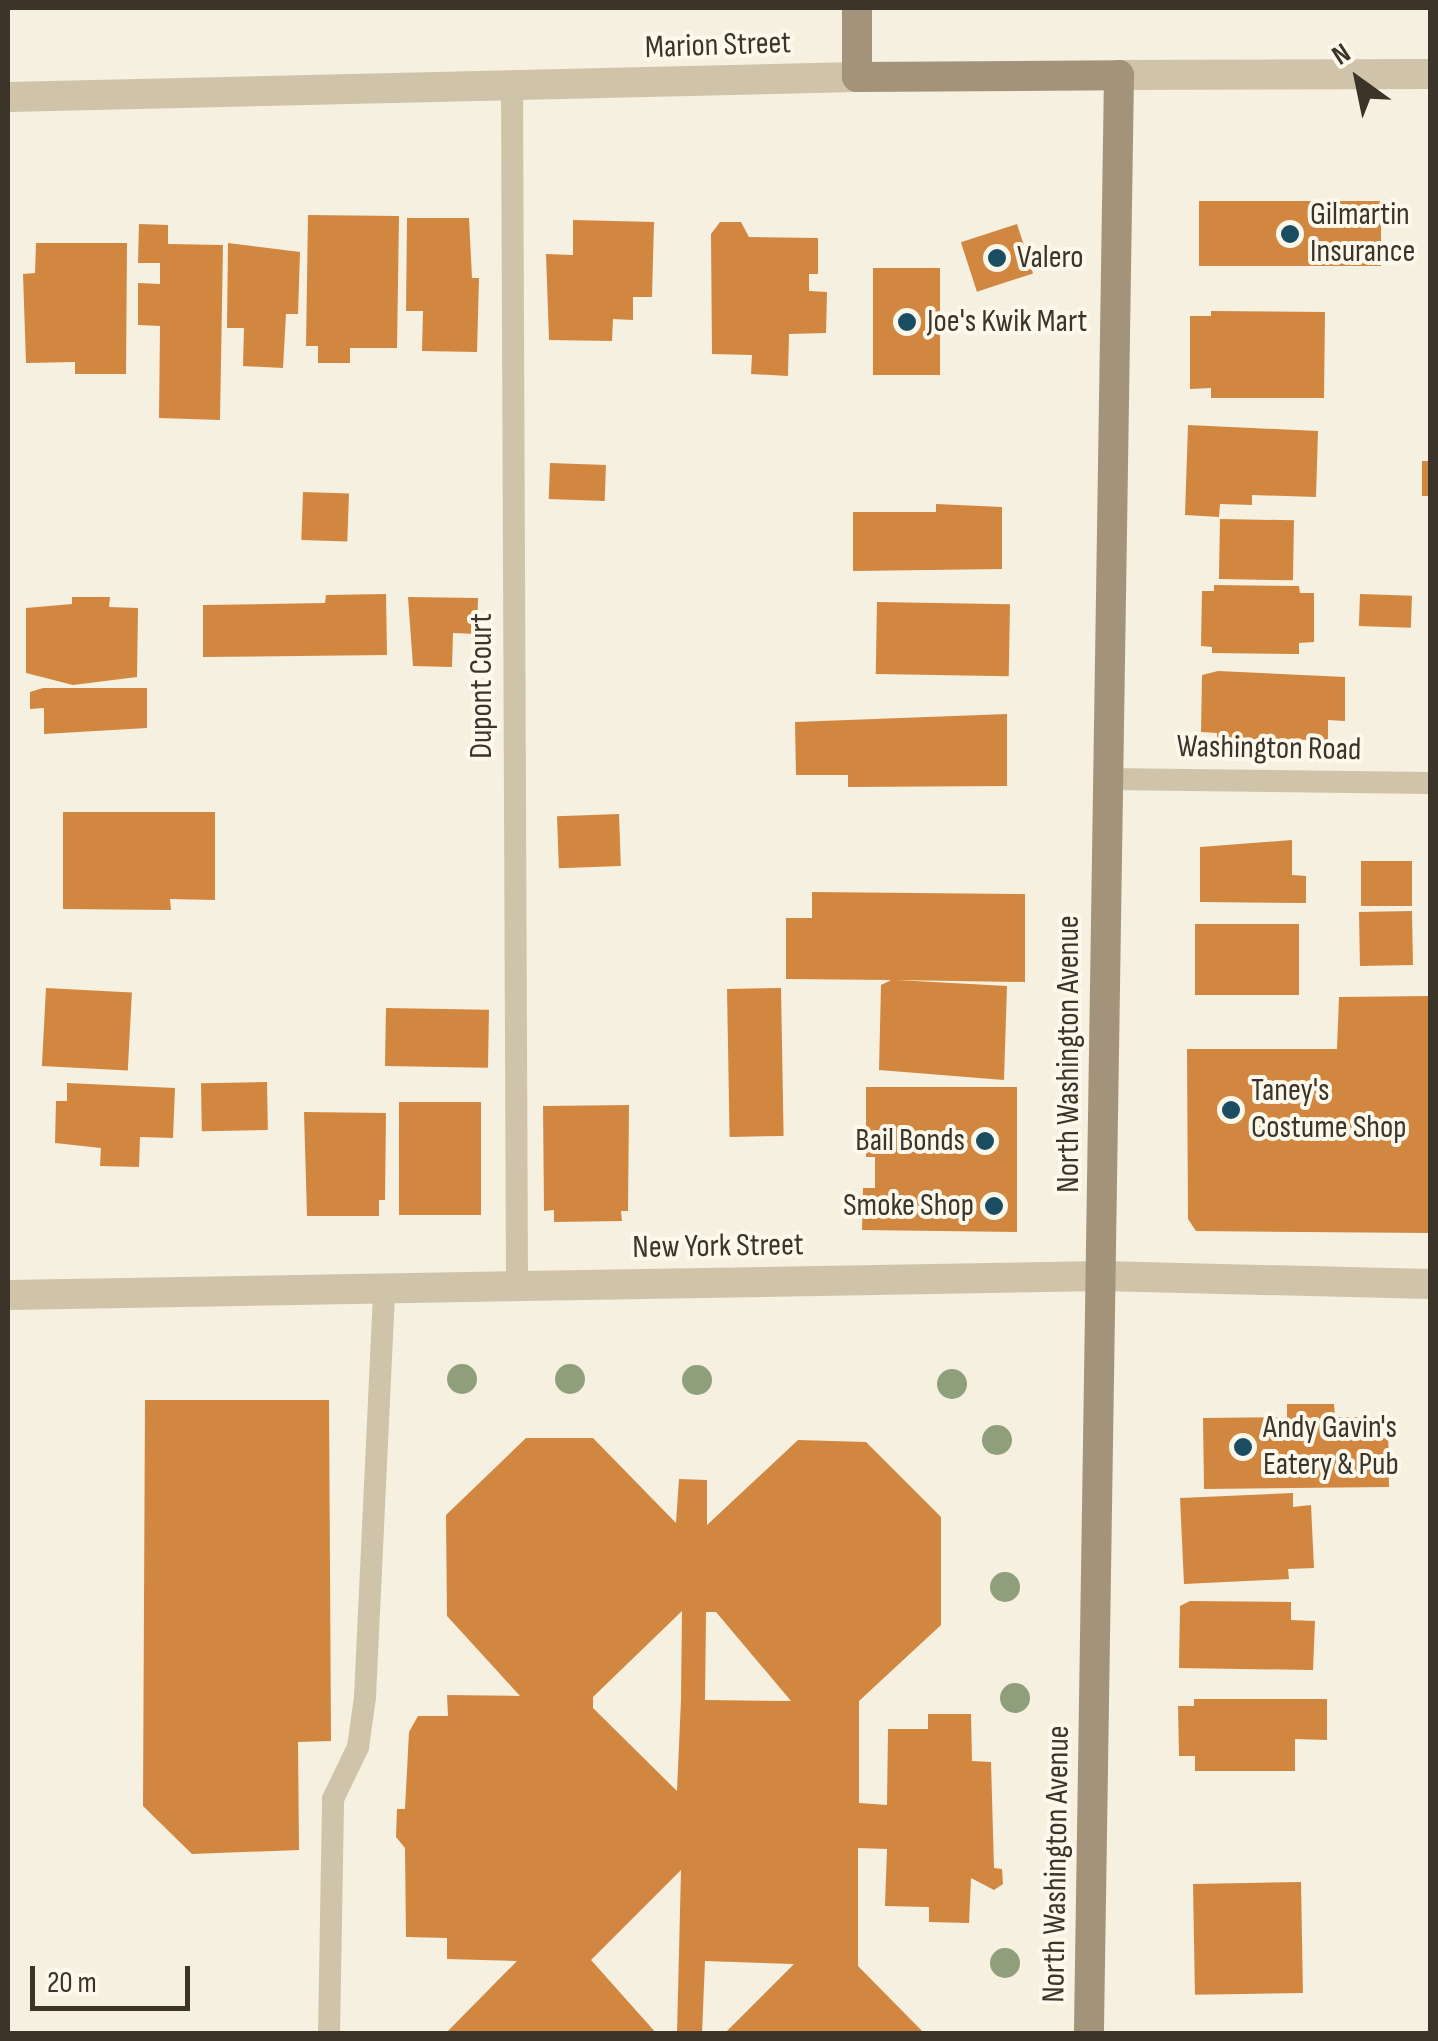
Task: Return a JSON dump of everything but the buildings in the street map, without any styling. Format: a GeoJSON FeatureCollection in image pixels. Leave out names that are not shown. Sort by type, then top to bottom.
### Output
{"type":"FeatureCollection","features":[{"type":"Feature","properties":{"kind":"street"},"geometry":{"type":"LineString","coordinates":[[857,8],[857,78]]}},
{"type":"Feature","properties":{"kind":"street","name":"Marion Street"},"geometry":{"type":"LineString","coordinates":[[8,97],[857,78],[1430,74]]}},
{"type":"Feature","properties":{"kind":"street","name":"North Washington Avenue"},"geometry":{"type":"LineString","coordinates":[[1089,2034],[1119,76]]}},
{"type":"Feature","properties":{"kind":"street","name":"New York Street"},"geometry":{"type":"LineString","coordinates":[[8,1295],[1102,1276],[1430,1284]]}},
{"type":"Feature","properties":{"kind":"lane","name":"Dupont Court"},"geometry":{"type":"LineString","coordinates":[[512,87],[517,1285]]}},
{"type":"Feature","properties":{"kind":"lane","name":"Washington Road"},"geometry":{"type":"LineString","coordinates":[[1106,779],[1430,784]]}},
{"type":"Feature","properties":{"kind":"lane"},"geometry":{"type":"LineString","coordinates":[[328,2034],[333,1799],[358,1746],[366,1697],[384,1288]]}},
{"type":"Feature","properties":{"kind":"place","name":"Gilmartin Insurance"},"geometry":{"type":"Point","coordinates":[1290,234]}},
{"type":"Feature","properties":{"kind":"place","name":"Valero"},"geometry":{"type":"Point","coordinates":[997,258]}},
{"type":"Feature","properties":{"kind":"place","name":"Joe's Kwik Mart"},"geometry":{"type":"Point","coordinates":[907,322]}},
{"type":"Feature","properties":{"kind":"place","name":"Taney's Costume Shop"},"geometry":{"type":"Point","coordinates":[1231,1110]}},
{"type":"Feature","properties":{"kind":"place","name":"Bail Bonds"},"geometry":{"type":"Point","coordinates":[985,1141]}},
{"type":"Feature","properties":{"kind":"place","name":"Smoke Shop"},"geometry":{"type":"Point","coordinates":[994,1206]}},
{"type":"Feature","properties":{"kind":"place","name":"Andy Gavin's Eatery & Pub"},"geometry":{"type":"Point","coordinates":[1243,1447]}}]}
